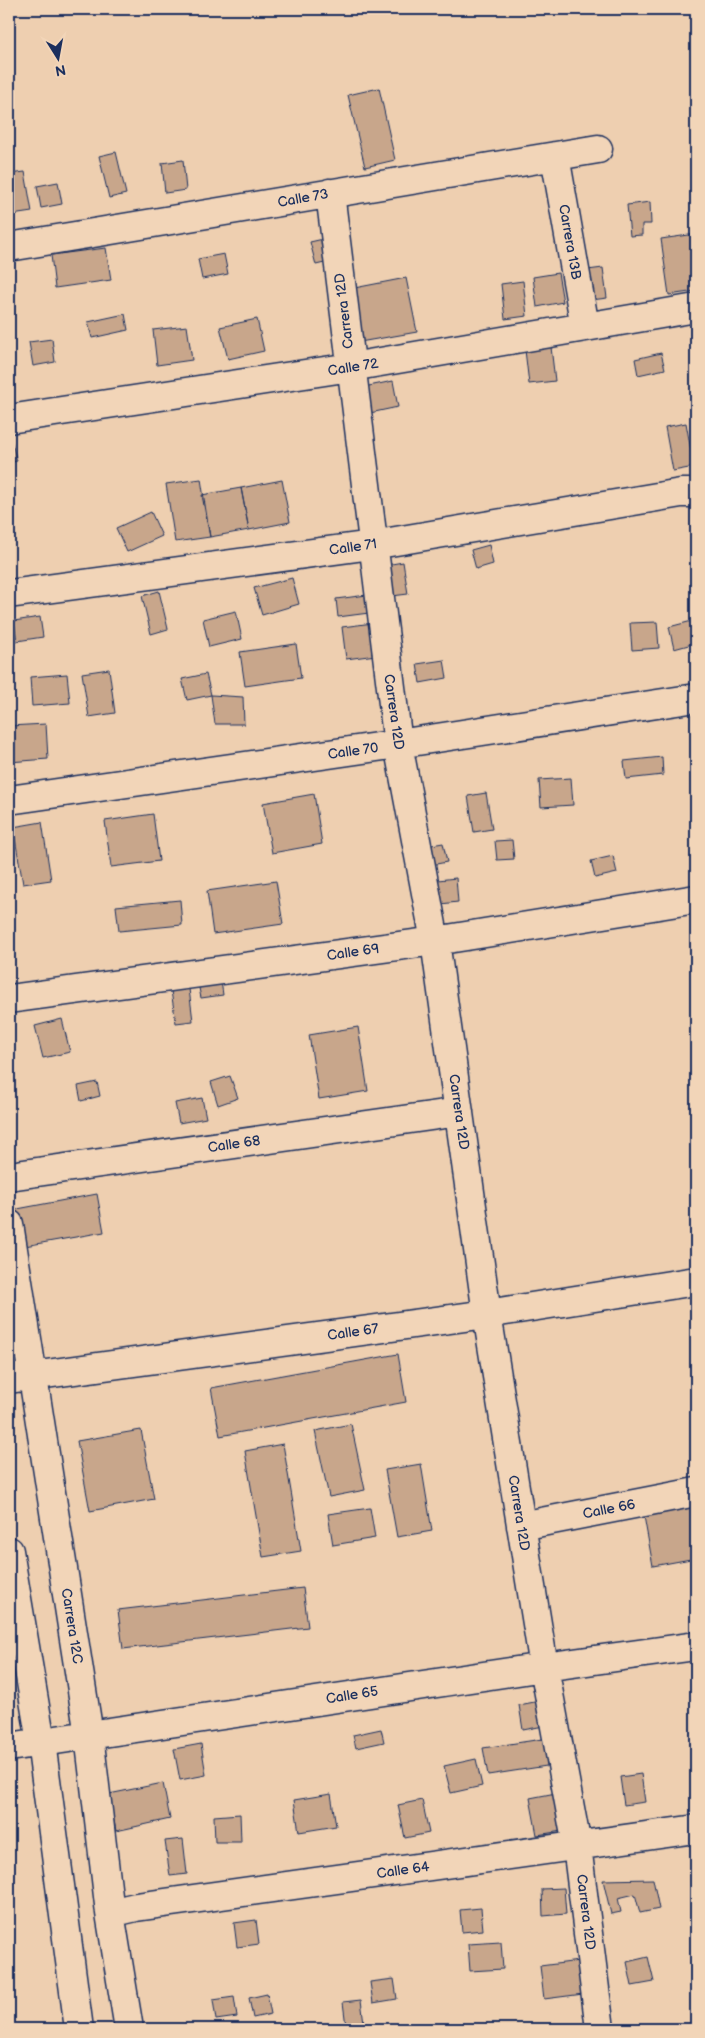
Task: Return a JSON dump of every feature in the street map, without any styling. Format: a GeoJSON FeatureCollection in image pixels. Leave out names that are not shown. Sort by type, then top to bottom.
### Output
{"type":"FeatureCollection","features":[{"type":"Feature","properties":{"kind":"street","name":"Calle 73"},"geometry":{"type":"LineString","coordinates":[[9,247],[598,149]]}},
{"type":"Feature","properties":{"kind":"street","name":"Carrera 13B"},"geometry":{"type":"LineString","coordinates":[[555,156],[585,327]]}},
{"type":"Feature","properties":{"kind":"street","name":"Carrera 12D"},"geometry":{"type":"LineString","coordinates":[[330,193],[398,744],[435,940],[487,1314],[544,1667],[577,1846],[600,2029]]}},
{"type":"Feature","properties":{"kind":"street","name":"Calle 72"},"geometry":{"type":"LineString","coordinates":[[9,419],[351,367],[696,308]]}},
{"type":"Feature","properties":{"kind":"street","name":"Calle 71"},"geometry":{"type":"LineString","coordinates":[[9,594],[372,544],[671,494],[696,493]]}},
{"type":"Feature","properties":{"kind":"street","name":"Calle 70"},"geometry":{"type":"LineString","coordinates":[[9,800],[398,744],[696,698]]}},
{"type":"Feature","properties":{"kind":"street","name":"Calle 69"},"geometry":{"type":"LineString","coordinates":[[9,999],[435,940],[696,900]]}},
{"type":"Feature","properties":{"kind":"street","name":"Calle 68"},"geometry":{"type":"LineString","coordinates":[[9,1176],[459,1112]]}},
{"type":"Feature","properties":{"kind":"street","name":"Carrera 12C"},"geometry":{"type":"LineString","coordinates":[[9,1224],[21,1377],[89,1735],[110,1913],[129,2029]]}},
{"type":"Feature","properties":{"kind":"street","name":"Calle 67"},"geometry":{"type":"LineString","coordinates":[[21,1377],[487,1314],[696,1281]]}},
{"type":"Feature","properties":{"kind":"street","name":"Calle 66"},"geometry":{"type":"LineString","coordinates":[[522,1526],[696,1492]]}},
{"type":"Feature","properties":{"kind":"street"},"geometry":{"type":"LineString","coordinates":[[10,1565],[41,1742],[79,2029]]}},
{"type":"Feature","properties":{"kind":"street","name":"Calle 65"},"geometry":{"type":"LineString","coordinates":[[9,1747],[696,1646]]}},
{"type":"Feature","properties":{"kind":"street","name":"Calle 64"},"geometry":{"type":"LineString","coordinates":[[110,1913],[136,1907],[696,1830]]}},
{"type":"Feature","properties":{"kind":"building"},"geometry":{"type":"Polygon","coordinates":[[[379,88],[395,160],[365,167],[348,95],[379,88]]]}},
{"type":"Feature","properties":{"kind":"building"},"geometry":{"type":"Polygon","coordinates":[[[116,152],[126,194],[109,198],[99,156],[116,152]]]}},
{"type":"Feature","properties":{"kind":"building"},"geometry":{"type":"Polygon","coordinates":[[[183,160],[186,190],[165,193],[162,163],[183,160]]]}},
{"type":"Feature","properties":{"kind":"building"},"geometry":{"type":"Polygon","coordinates":[[[25,172],[32,212],[12,215],[9,174],[25,172]]]}},
{"type":"Feature","properties":{"kind":"building"},"geometry":{"type":"Polygon","coordinates":[[[58,182],[62,204],[41,208],[37,186],[58,182]]]}},
{"type":"Feature","properties":{"kind":"building"},"geometry":{"type":"Polygon","coordinates":[[[650,202],[651,224],[642,224],[642,235],[630,236],[627,205],[650,202]]]}},
{"type":"Feature","properties":{"kind":"building"},"geometry":{"type":"Polygon","coordinates":[[[696,234],[696,291],[669,295],[661,239],[696,234]]]}},
{"type":"Feature","properties":{"kind":"building"},"geometry":{"type":"Polygon","coordinates":[[[332,237],[337,260],[316,265],[310,242],[332,237]]]}},
{"type":"Feature","properties":{"kind":"building"},"geometry":{"type":"Polygon","coordinates":[[[106,248],[111,280],[55,288],[51,255],[106,248]]]}},
{"type":"Feature","properties":{"kind":"building"},"geometry":{"type":"Polygon","coordinates":[[[224,254],[228,274],[202,279],[198,259],[224,254]]]}},
{"type":"Feature","properties":{"kind":"building"},"geometry":{"type":"Polygon","coordinates":[[[603,268],[607,298],[584,301],[580,271],[603,268]]]}},
{"type":"Feature","properties":{"kind":"building"},"geometry":{"type":"Polygon","coordinates":[[[558,273],[563,302],[537,307],[533,277],[558,273]]]}},
{"type":"Feature","properties":{"kind":"building"},"geometry":{"type":"Polygon","coordinates":[[[406,278],[417,332],[354,343],[344,290],[406,278]]]}},
{"type":"Feature","properties":{"kind":"building"},"geometry":{"type":"Polygon","coordinates":[[[523,281],[527,316],[505,319],[501,284],[523,281]]]}},
{"type":"Feature","properties":{"kind":"building"},"geometry":{"type":"Polygon","coordinates":[[[125,314],[128,330],[92,338],[88,322],[125,314]]]}},
{"type":"Feature","properties":{"kind":"building"},"geometry":{"type":"Polygon","coordinates":[[[257,319],[264,351],[228,359],[220,327],[257,319]]]}},
{"type":"Feature","properties":{"kind":"building"},"geometry":{"type":"Polygon","coordinates":[[[187,326],[192,360],[157,365],[153,330],[187,326]]]}},
{"type":"Feature","properties":{"kind":"building"},"geometry":{"type":"Polygon","coordinates":[[[52,339],[55,362],[33,366],[29,342],[52,339]]]}},
{"type":"Feature","properties":{"kind":"building"},"geometry":{"type":"Polygon","coordinates":[[[551,347],[555,381],[529,384],[525,350],[551,347]]]}},
{"type":"Feature","properties":{"kind":"building"},"geometry":{"type":"Polygon","coordinates":[[[661,353],[665,369],[638,375],[635,359],[661,353]]]}},
{"type":"Feature","properties":{"kind":"building"},"geometry":{"type":"Polygon","coordinates":[[[393,381],[398,407],[370,413],[364,387],[393,381]]]}},
{"type":"Feature","properties":{"kind":"building"},"geometry":{"type":"Polygon","coordinates":[[[686,423],[694,467],[673,471],[665,427],[686,423]]]}},
{"type":"Feature","properties":{"kind":"building"},"geometry":{"type":"Polygon","coordinates":[[[9,433],[17,461],[9,463],[9,433]]]}},
{"type":"Feature","properties":{"kind":"building"},"geometry":{"type":"Polygon","coordinates":[[[201,479],[210,537],[175,542],[166,484],[201,479]]]}},
{"type":"Feature","properties":{"kind":"building"},"geometry":{"type":"Polygon","coordinates":[[[282,480],[290,522],[249,530],[241,488],[282,480]]]}},
{"type":"Feature","properties":{"kind":"building"},"geometry":{"type":"Polygon","coordinates":[[[241,488],[249,530],[210,537],[202,495],[241,488]]]}},
{"type":"Feature","properties":{"kind":"building"},"geometry":{"type":"Polygon","coordinates":[[[151,512],[162,536],[127,552],[116,528],[151,512]]]}},
{"type":"Feature","properties":{"kind":"building"},"geometry":{"type":"Polygon","coordinates":[[[489,545],[493,564],[476,569],[471,550],[489,545]]]}},
{"type":"Feature","properties":{"kind":"building"},"geometry":{"type":"Polygon","coordinates":[[[403,562],[408,594],[392,596],[386,565],[403,562]]]}},
{"type":"Feature","properties":{"kind":"building"},"geometry":{"type":"Polygon","coordinates":[[[292,578],[299,604],[262,615],[254,588],[292,578]]]}},
{"type":"Feature","properties":{"kind":"building"},"geometry":{"type":"Polygon","coordinates":[[[159,591],[168,629],[151,634],[142,596],[159,591]]]}},
{"type":"Feature","properties":{"kind":"building"},"geometry":{"type":"Polygon","coordinates":[[[367,595],[369,613],[338,617],[336,599],[367,595]]]}},
{"type":"Feature","properties":{"kind":"building"},"geometry":{"type":"Polygon","coordinates":[[[236,611],[242,639],[209,647],[203,619],[236,611]]]}},
{"type":"Feature","properties":{"kind":"building"},"geometry":{"type":"Polygon","coordinates":[[[40,617],[43,637],[17,641],[14,621],[40,617]]]}},
{"type":"Feature","properties":{"kind":"building"},"geometry":{"type":"Polygon","coordinates":[[[692,621],[696,643],[674,649],[669,627],[692,621]]]}},
{"type":"Feature","properties":{"kind":"building"},"geometry":{"type":"Polygon","coordinates":[[[657,622],[659,648],[632,650],[630,623],[657,622]]]}},
{"type":"Feature","properties":{"kind":"building"},"geometry":{"type":"Polygon","coordinates":[[[373,623],[376,655],[346,659],[342,627],[373,623]]]}},
{"type":"Feature","properties":{"kind":"building"},"geometry":{"type":"Polygon","coordinates":[[[296,644],[301,678],[245,686],[240,652],[296,644]]]}},
{"type":"Feature","properties":{"kind":"building"},"geometry":{"type":"Polygon","coordinates":[[[444,660],[447,678],[420,683],[417,664],[444,660]]]}},
{"type":"Feature","properties":{"kind":"building"},"geometry":{"type":"Polygon","coordinates":[[[109,669],[115,713],[89,717],[82,673],[109,669]]]}},
{"type":"Feature","properties":{"kind":"building"},"geometry":{"type":"Polygon","coordinates":[[[67,674],[70,703],[32,706],[30,677],[67,674]]]}},
{"type":"Feature","properties":{"kind":"building"},"geometry":{"type":"Polygon","coordinates":[[[206,674],[211,695],[187,700],[182,679],[206,674]]]}},
{"type":"Feature","properties":{"kind":"building"},"geometry":{"type":"Polygon","coordinates":[[[211,695],[243,697],[244,724],[215,724],[211,695]]]}},
{"type":"Feature","properties":{"kind":"building"},"geometry":{"type":"Polygon","coordinates":[[[46,724],[48,759],[9,762],[9,726],[46,724]]]}},
{"type":"Feature","properties":{"kind":"building"},"geometry":{"type":"Polygon","coordinates":[[[662,757],[663,775],[626,779],[624,761],[662,757]]]}},
{"type":"Feature","properties":{"kind":"building"},"geometry":{"type":"Polygon","coordinates":[[[571,778],[573,805],[541,807],[539,780],[571,778]]]}},
{"type":"Feature","properties":{"kind":"building"},"geometry":{"type":"Polygon","coordinates":[[[486,793],[492,829],[474,832],[468,796],[486,793]]]}},
{"type":"Feature","properties":{"kind":"building"},"geometry":{"type":"Polygon","coordinates":[[[314,794],[322,844],[272,853],[263,803],[314,794]]]}},
{"type":"Feature","properties":{"kind":"building"},"geometry":{"type":"Polygon","coordinates":[[[153,814],[159,861],[111,867],[105,821],[153,814]]]}},
{"type":"Feature","properties":{"kind":"building"},"geometry":{"type":"Polygon","coordinates":[[[42,822],[51,880],[23,884],[13,827],[42,822]]]}},
{"type":"Feature","properties":{"kind":"building"},"geometry":{"type":"Polygon","coordinates":[[[512,840],[514,859],[497,860],[495,841],[512,840]]]}},
{"type":"Feature","properties":{"kind":"building"},"geometry":{"type":"Polygon","coordinates":[[[443,843],[447,862],[431,865],[426,846],[443,843]]]}},
{"type":"Feature","properties":{"kind":"building"},"geometry":{"type":"Polygon","coordinates":[[[613,856],[617,873],[595,878],[591,861],[613,856]]]}},
{"type":"Feature","properties":{"kind":"building"},"geometry":{"type":"Polygon","coordinates":[[[456,878],[458,902],[432,905],[429,881],[456,878]]]}},
{"type":"Feature","properties":{"kind":"building"},"geometry":{"type":"Polygon","coordinates":[[[276,881],[283,924],[213,934],[207,891],[276,881]]]}},
{"type":"Feature","properties":{"kind":"building"},"geometry":{"type":"Polygon","coordinates":[[[180,900],[182,925],[119,931],[116,906],[180,900]]]}},
{"type":"Feature","properties":{"kind":"building"},"geometry":{"type":"Polygon","coordinates":[[[220,974],[223,995],[201,998],[197,978],[220,974]]]}},
{"type":"Feature","properties":{"kind":"building"},"geometry":{"type":"Polygon","coordinates":[[[189,989],[193,1021],[176,1023],[171,991],[189,989]]]}},
{"type":"Feature","properties":{"kind":"building"},"geometry":{"type":"Polygon","coordinates":[[[62,1019],[70,1052],[43,1058],[35,1026],[62,1019]]]}},
{"type":"Feature","properties":{"kind":"building"},"geometry":{"type":"Polygon","coordinates":[[[358,1027],[368,1091],[319,1099],[309,1035],[358,1027]]]}},
{"type":"Feature","properties":{"kind":"building"},"geometry":{"type":"Polygon","coordinates":[[[230,1076],[238,1098],[218,1105],[211,1082],[230,1076]]]}},
{"type":"Feature","properties":{"kind":"building"},"geometry":{"type":"Polygon","coordinates":[[[97,1082],[100,1096],[81,1101],[78,1086],[97,1082]]]}},
{"type":"Feature","properties":{"kind":"building"},"geometry":{"type":"Polygon","coordinates":[[[202,1098],[206,1118],[179,1123],[175,1103],[202,1098]]]}},
{"type":"Feature","properties":{"kind":"building"},"geometry":{"type":"Polygon","coordinates":[[[97,1194],[104,1232],[19,1247],[12,1210],[97,1194]]]}},
{"type":"Feature","properties":{"kind":"building"},"geometry":{"type":"Polygon","coordinates":[[[398,1354],[406,1402],[220,1436],[211,1388],[398,1354]]]}},
{"type":"Feature","properties":{"kind":"building"},"geometry":{"type":"Polygon","coordinates":[[[351,1424],[365,1490],[329,1497],[315,1431],[351,1424]]]}},
{"type":"Feature","properties":{"kind":"building"},"geometry":{"type":"Polygon","coordinates":[[[141,1430],[154,1499],[90,1511],[77,1441],[141,1430]]]}},
{"type":"Feature","properties":{"kind":"building"},"geometry":{"type":"Polygon","coordinates":[[[283,1444],[301,1551],[263,1557],[245,1451],[283,1444]]]}},
{"type":"Feature","properties":{"kind":"building"},"geometry":{"type":"Polygon","coordinates":[[[421,1464],[432,1531],[397,1537],[385,1470],[421,1464]]]}},
{"type":"Feature","properties":{"kind":"building"},"geometry":{"type":"Polygon","coordinates":[[[696,1507],[696,1558],[653,1566],[644,1516],[696,1507]]]}},
{"type":"Feature","properties":{"kind":"building"},"geometry":{"type":"Polygon","coordinates":[[[370,1508],[375,1538],[333,1545],[328,1514],[370,1508]]]}},
{"type":"Feature","properties":{"kind":"building"},"geometry":{"type":"Polygon","coordinates":[[[303,1588],[308,1627],[123,1649],[118,1610],[303,1588]]]}},
{"type":"Feature","properties":{"kind":"building"},"geometry":{"type":"Polygon","coordinates":[[[550,1699],[554,1724],[523,1730],[519,1705],[550,1699]]]}},
{"type":"Feature","properties":{"kind":"building"},"geometry":{"type":"Polygon","coordinates":[[[381,1729],[384,1742],[356,1748],[353,1735],[381,1729]]]}},
{"type":"Feature","properties":{"kind":"building"},"geometry":{"type":"Polygon","coordinates":[[[549,1738],[553,1765],[488,1775],[483,1748],[549,1738]]]}},
{"type":"Feature","properties":{"kind":"building"},"geometry":{"type":"Polygon","coordinates":[[[201,1744],[206,1775],[180,1780],[174,1749],[201,1744]]]}},
{"type":"Feature","properties":{"kind":"building"},"geometry":{"type":"Polygon","coordinates":[[[476,1759],[482,1786],[451,1793],[444,1766],[476,1759]]]}},
{"type":"Feature","properties":{"kind":"building"},"geometry":{"type":"Polygon","coordinates":[[[641,1774],[645,1802],[624,1805],[620,1777],[641,1774]]]}},
{"type":"Feature","properties":{"kind":"building"},"geometry":{"type":"Polygon","coordinates":[[[163,1783],[170,1819],[116,1831],[109,1794],[163,1783]]]}},
{"type":"Feature","properties":{"kind":"building"},"geometry":{"type":"Polygon","coordinates":[[[561,1792],[568,1830],[537,1835],[530,1798],[561,1792]]]}},
{"type":"Feature","properties":{"kind":"building"},"geometry":{"type":"Polygon","coordinates":[[[331,1794],[336,1826],[299,1832],[294,1800],[331,1794]]]}},
{"type":"Feature","properties":{"kind":"building"},"geometry":{"type":"Polygon","coordinates":[[[422,1800],[429,1833],[405,1838],[398,1805],[422,1800]]]}},
{"type":"Feature","properties":{"kind":"building"},"geometry":{"type":"Polygon","coordinates":[[[240,1814],[241,1842],[215,1842],[214,1816],[240,1814]]]}},
{"type":"Feature","properties":{"kind":"building"},"geometry":{"type":"Polygon","coordinates":[[[183,1839],[187,1874],[170,1876],[165,1841],[183,1839]]]}},
{"type":"Feature","properties":{"kind":"building"},"geometry":{"type":"Polygon","coordinates":[[[653,1879],[659,1909],[640,1913],[635,1894],[618,1898],[621,1912],[611,1914],[603,1880],[653,1879]]]}},
{"type":"Feature","properties":{"kind":"building"},"geometry":{"type":"Polygon","coordinates":[[[564,1888],[566,1914],[543,1916],[542,1889],[564,1888]]]}},
{"type":"Feature","properties":{"kind":"building"},"geometry":{"type":"Polygon","coordinates":[[[481,1908],[483,1930],[462,1932],[460,1910],[481,1908]]]}},
{"type":"Feature","properties":{"kind":"building"},"geometry":{"type":"Polygon","coordinates":[[[256,1920],[259,1944],[237,1947],[234,1923],[256,1920]]]}},
{"type":"Feature","properties":{"kind":"building"},"geometry":{"type":"Polygon","coordinates":[[[501,1942],[503,1969],[470,1971],[468,1944],[501,1942]]]}},
{"type":"Feature","properties":{"kind":"building"},"geometry":{"type":"Polygon","coordinates":[[[648,1957],[654,1982],[632,1986],[627,1962],[648,1957]]]}},
{"type":"Feature","properties":{"kind":"building"},"geometry":{"type":"Polygon","coordinates":[[[587,1960],[591,1993],[544,1999],[540,1966],[587,1960]]]}},
{"type":"Feature","properties":{"kind":"building"},"geometry":{"type":"Polygon","coordinates":[[[394,1979],[397,1999],[373,2003],[370,1982],[394,1979]]]}},
{"type":"Feature","properties":{"kind":"building"},"geometry":{"type":"Polygon","coordinates":[[[267,1994],[271,2014],[253,2018],[249,1998],[267,1994]]]}},
{"type":"Feature","properties":{"kind":"building"},"geometry":{"type":"Polygon","coordinates":[[[234,1997],[237,2017],[216,2020],[213,2000],[234,1997]]]}},
{"type":"Feature","properties":{"kind":"building"},"geometry":{"type":"Polygon","coordinates":[[[361,2000],[364,2023],[346,2026],[343,2002],[361,2000]]]}}]}
